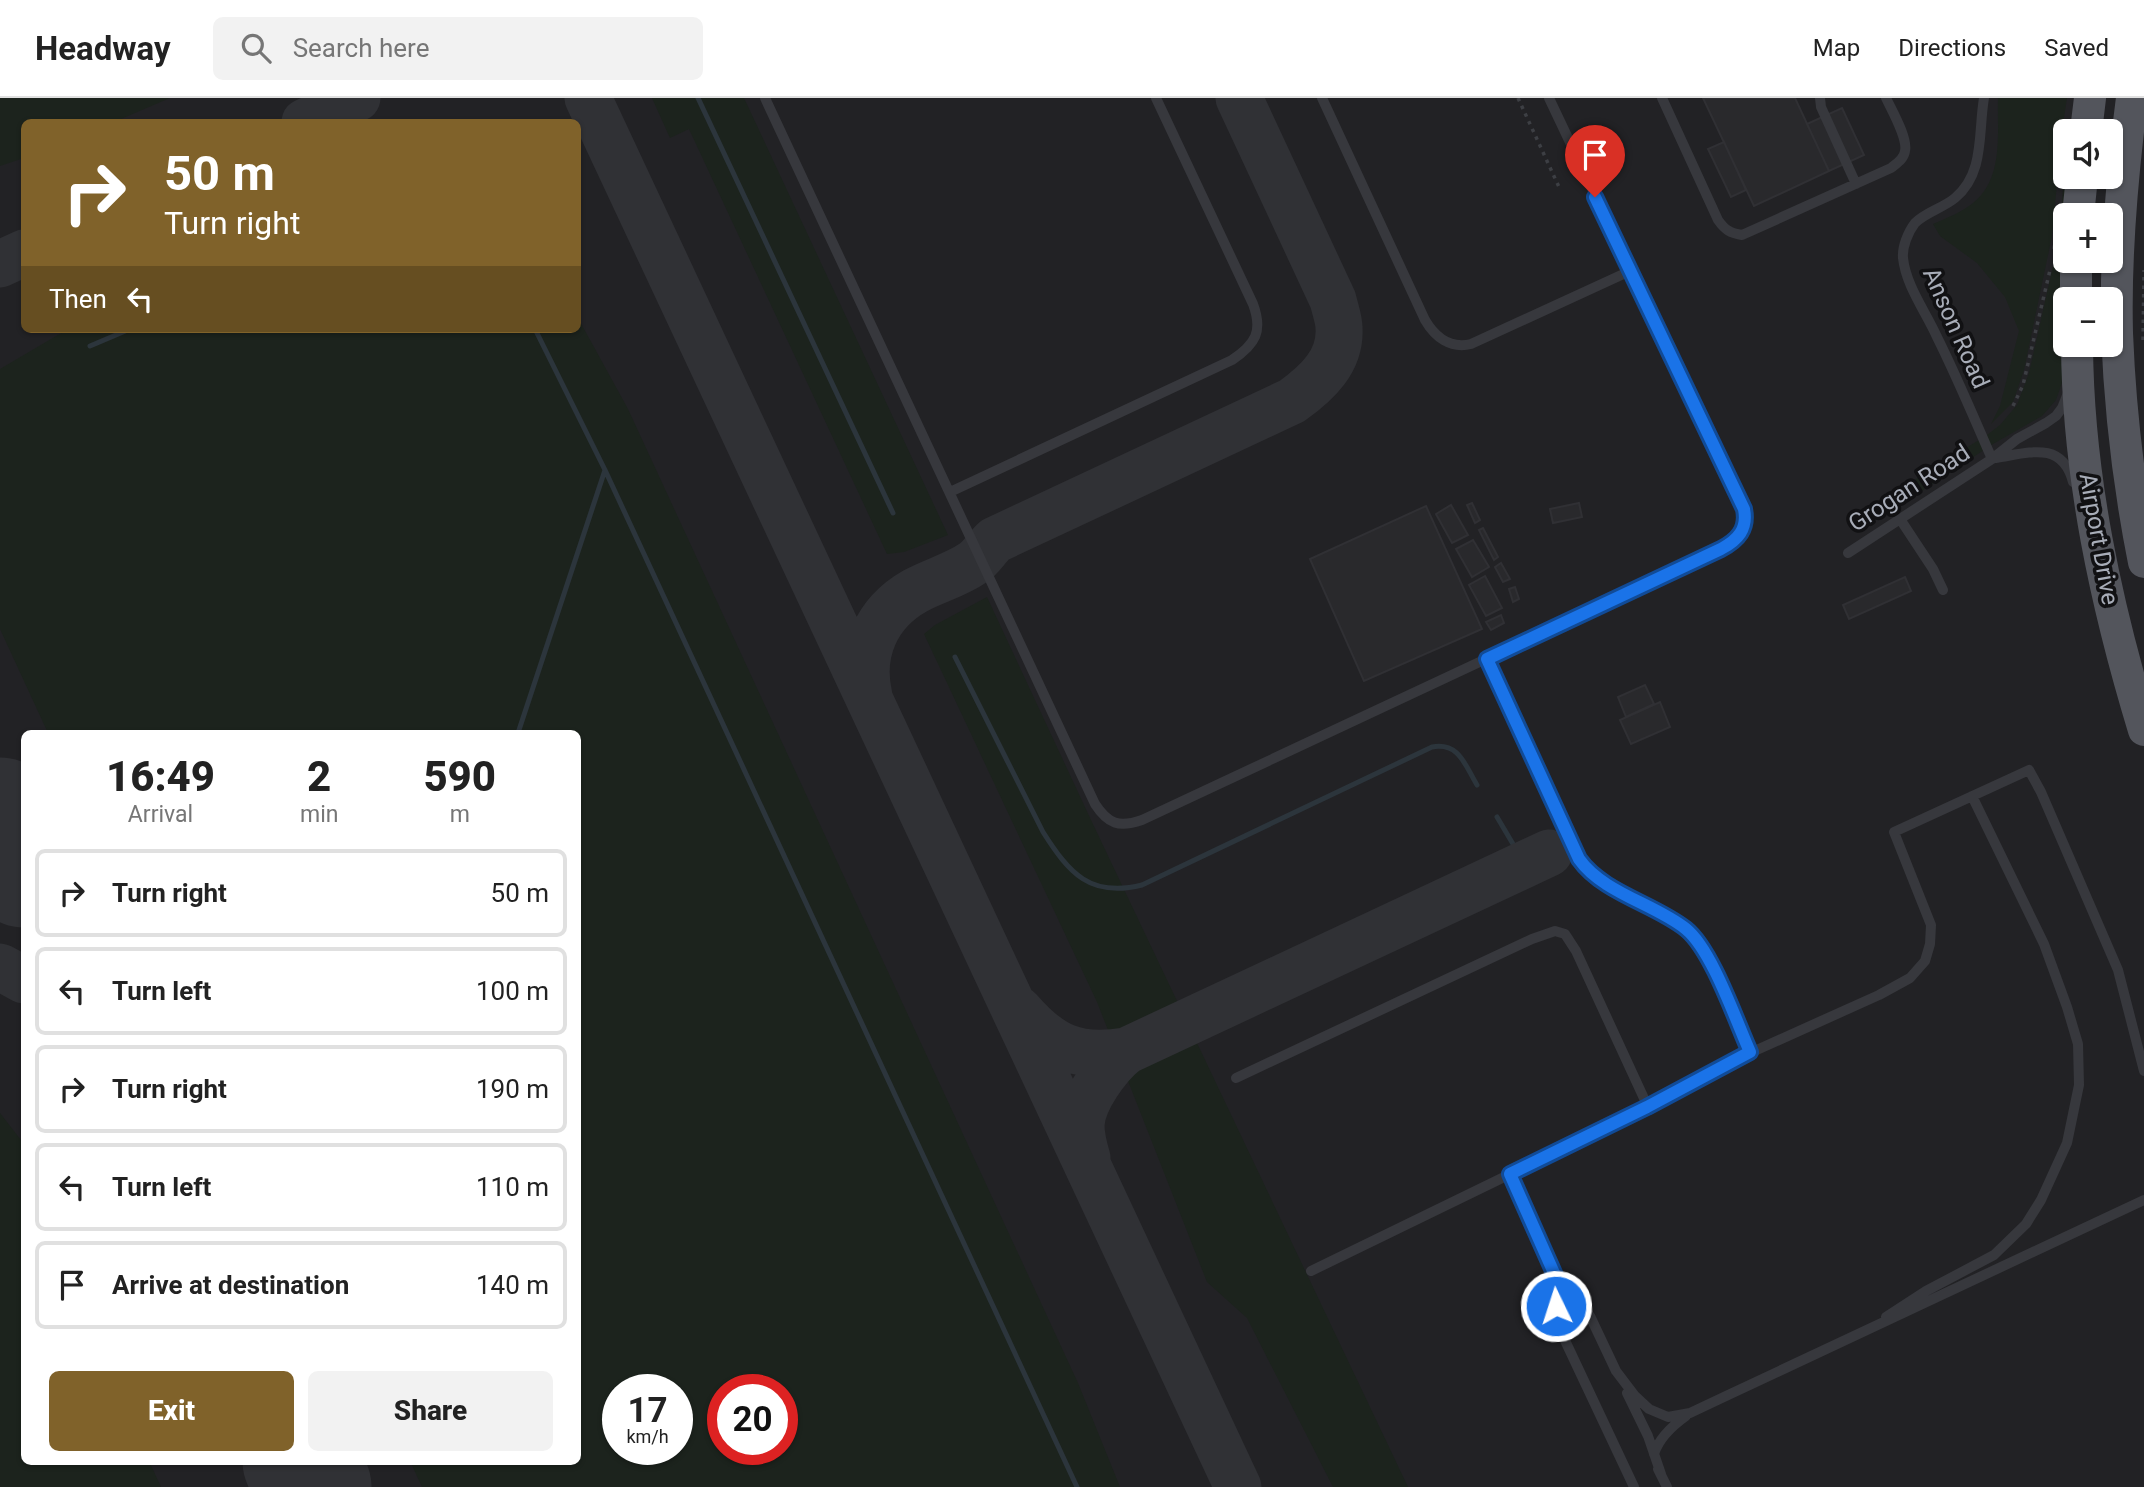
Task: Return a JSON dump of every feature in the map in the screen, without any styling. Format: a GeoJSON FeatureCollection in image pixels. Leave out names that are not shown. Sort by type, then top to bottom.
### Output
{"type":"FeatureCollection","features":[{"type":"Feature","properties":{"kind":"main road"},"geometry":{"type":"LineString","coordinates":[[2087,119],[2090,98]]}},
{"type":"Feature","properties":{"kind":"main road","name":"Airport Drive"},"geometry":{"type":"LineString","coordinates":[[2132,98],[2119,227],[2117,332],[2129,476],[2144,562]]}},
{"type":"Feature","properties":{"kind":"main road","name":"Airport Drive"},"geometry":{"type":"LineString","coordinates":[[2077,357],[2090,498],[2115,630],[2144,730]]}},
{"type":"Feature","properties":{"kind":"lane"},"geometry":{"type":"LineString","coordinates":[[765,98],[1095,804],[1101,814],[1119,824],[1142,820],[1721,549],[1734,542],[1744,526],[1744,509],[1549,98]]}},
{"type":"Feature","properties":{"kind":"lane"},"geometry":{"type":"LineString","coordinates":[[950,492],[1232,359],[1247,349],[1256,335],[1258,321],[1253,304],[1156,98]]}},
{"type":"Feature","properties":{"kind":"lane"},"geometry":{"type":"LineString","coordinates":[[1322,98],[1426,320],[1435,334],[1449,344],[1463,346],[1480,341],[1630,271]]}},
{"type":"Feature","properties":{"kind":"lane"},"geometry":{"type":"LineString","coordinates":[[1662,98],[1718,220],[1732,234],[1742,235],[1856,184],[1901,160],[1906,144],[1886,98]]}},
{"type":"Feature","properties":{"kind":"lane"},"geometry":{"type":"LineString","coordinates":[[1820,98],[1821,107],[1856,184]]}},
{"type":"Feature","properties":{"kind":"lane","name":"Anson Road"},"geometry":{"type":"LineString","coordinates":[[1977,98],[1981,117]]}},
{"type":"Feature","properties":{"kind":"lane","name":"Anson Road"},"geometry":{"type":"LineString","coordinates":[[1984,98],[1980,147],[1972,177],[1956,197],[1915,223],[1904,246],[1903,258],[1915,292],[1992,459]]}},
{"type":"Feature","properties":{"kind":"lane","name":"Grogan Road"},"geometry":{"type":"LineString","coordinates":[[1848,553],[1992,459],[2017,439],[2056,416],[2067,399],[2075,357]]}},
{"type":"Feature","properties":{"kind":"lane","name":"Grogan Road"},"geometry":{"type":"LineString","coordinates":[[1992,459],[2035,451],[2052,454],[2069,470],[2075,492]]}},
{"type":"Feature","properties":{"kind":"lane"},"geometry":{"type":"LineString","coordinates":[[1900,519],[1933,569],[1943,590]]}},
{"type":"Feature","properties":{"kind":"lane"},"geometry":{"type":"LineString","coordinates":[[2088,555],[2115,630]]}},
{"type":"Feature","properties":{"kind":"lane"},"geometry":{"type":"LineString","coordinates":[[1487,659],[1579,859],[1592,874],[1677,923],[1694,937],[1708,958],[1750,1052]]}},
{"type":"Feature","properties":{"kind":"lane"},"geometry":{"type":"LineString","coordinates":[[1311,1271],[1647,1107],[1750,1052],[1880,995],[1910,978],[1925,961],[1930,944],[1931,925],[1894,832],[2029,770],[2118,970],[2144,1071]]}},
{"type":"Feature","properties":{"kind":"lane"},"geometry":{"type":"LineString","coordinates":[[1865,1331],[1926,1291],[1994,1255],[2026,1224],[2041,1200],[2067,1143],[2077,1097],[2078,1044],[2067,1007],[2043,944],[1972,796]]}},
{"type":"Feature","properties":{"kind":"lane"},"geometry":{"type":"LineString","coordinates":[[1236,1078],[1532,939],[1555,931],[1565,933],[1576,951],[1647,1107]]}},
{"type":"Feature","properties":{"kind":"lane"},"geometry":{"type":"LineString","coordinates":[[1510,1174],[1558,1282],[1590,1316],[1648,1436],[1667,1487]]}},
{"type":"Feature","properties":{"kind":"lane"},"geometry":{"type":"LineString","coordinates":[[1654,1452],[1671,1426],[1692,1412],[2144,1200]]}},
{"type":"Feature","properties":{"kind":"lane"},"geometry":{"type":"LineString","coordinates":[[1558,1282],[1556,1306],[1561,1332],[1634,1487]]}},
{"type":"Feature","properties":{"kind":"lane"},"geometry":{"type":"LineString","coordinates":[[1616,1371],[1649,1409],[1668,1417],[1692,1412]]}},
{"type":"Feature","properties":{"kind":"path"},"geometry":{"type":"LineString","coordinates":[[1518,98],[1559,187]]}},
{"type":"Feature","properties":{"kind":"path"},"geometry":{"type":"LineString","coordinates":[[2143,352],[2144,270]]}},
{"type":"Feature","properties":{"kind":"path"},"geometry":{"type":"LineString","coordinates":[[2013,406],[2023,385],[2056,273]]}},
{"type":"Feature","properties":{"kind":"shaded area"},"geometry":{"type":"Polygon","coordinates":[[[0,98],[2144,98],[2144,1487],[0,1487],[0,98]]]}},
{"type":"Feature","properties":{"kind":"shaded area"},"geometry":{"type":"Polygon","coordinates":[[[0,98],[170,98],[121,119],[21,119],[21,159],[0,166],[0,98]]]}},
{"type":"Feature","properties":{"kind":"shaded area"},"geometry":{"type":"Polygon","coordinates":[[[652,98],[744,98],[948,535],[904,552],[887,554],[689,129],[670,138],[652,98]]]}},
{"type":"Feature","properties":{"kind":"shaded area"},"geometry":{"type":"Polygon","coordinates":[[[1998,98],[2067,98],[2064,119],[2053,119],[2053,189],[2056,189],[2053,203],[2052,236],[2024,370],[2013,402],[1991,424],[2000,406],[2019,331],[2005,297],[1977,263],[1940,236],[1933,224],[1959,212],[1983,193],[1994,168],[1998,140],[1998,98]]]}},
{"type":"Feature","properties":{"kind":"shaded area"},"geometry":{"type":"Polygon","coordinates":[[[2063,189],[2068,189],[2066,203],[2062,203],[2063,189]]]}},
{"type":"Feature","properties":{"kind":"shaded area"},"geometry":{"type":"Polygon","coordinates":[[[2053,266],[2053,273],[2064,273],[2063,287],[2053,287],[2053,357],[2065,357],[2065,360],[2064,377],[2056,400],[2042,416],[1993,444],[1922,491],[1871,510],[1871,507],[2000,425],[2017,405],[2029,373],[2053,266]]]}},
{"type":"Feature","properties":{"kind":"shaded area"},"geometry":{"type":"Polygon","coordinates":[[[581,323],[628,409],[1078,1383],[1120,1487],[422,1487],[412,1465],[581,1465],[581,730],[47,730],[0,629],[0,369],[61,333],[581,333],[581,323]]]}},
{"type":"Feature","properties":{"kind":"shaded area"},"geometry":{"type":"Polygon","coordinates":[[[987,597],[1408,1487],[1333,1487],[1247,1318],[1207,1282],[1097,1002],[924,634],[935,625],[987,597]]]}},
{"type":"Feature","properties":{"kind":"shaded area"},"geometry":{"type":"Polygon","coordinates":[[[0,1113],[21,1140],[21,1465],[151,1465],[161,1487],[0,1487],[0,1113]]]}},
{"type":"Feature","properties":{"kind":"building"},"geometry":{"type":"Polygon","coordinates":[[[1703,98],[1795,98],[1829,171],[1754,206],[1703,98]]]}},
{"type":"Feature","properties":{"kind":"building"},"geometry":{"type":"Polygon","coordinates":[[[1842,108],[1864,155],[1829,171],[1807,124],[1842,108]]]}},
{"type":"Feature","properties":{"kind":"building"},"geometry":{"type":"Polygon","coordinates":[[[1724,142],[1746,190],[1731,197],[1708,149],[1724,142]]]}},
{"type":"Feature","properties":{"kind":"building"},"geometry":{"type":"Polygon","coordinates":[[[1472,503],[1480,520],[1475,523],[1467,505],[1472,503]]]}},
{"type":"Feature","properties":{"kind":"building"},"geometry":{"type":"Polygon","coordinates":[[[1579,503],[1582,517],[1553,523],[1550,509],[1579,503]]]}},
{"type":"Feature","properties":{"kind":"building"},"geometry":{"type":"Polygon","coordinates":[[[1451,505],[1468,535],[1452,543],[1436,514],[1451,505]]]}},
{"type":"Feature","properties":{"kind":"building"},"geometry":{"type":"Polygon","coordinates":[[[1426,506],[1482,629],[1364,681],[1310,559],[1426,506]]]}},
{"type":"Feature","properties":{"kind":"building"},"geometry":{"type":"Polygon","coordinates":[[[1483,528],[1498,557],[1494,560],[1479,530],[1483,528]]]}},
{"type":"Feature","properties":{"kind":"building"},"geometry":{"type":"Polygon","coordinates":[[[1473,540],[1489,567],[1472,577],[1456,549],[1473,540]]]}},
{"type":"Feature","properties":{"kind":"building"},"geometry":{"type":"Polygon","coordinates":[[[1501,563],[1510,579],[1503,582],[1495,567],[1501,563]]]}},
{"type":"Feature","properties":{"kind":"building"},"geometry":{"type":"Polygon","coordinates":[[[1485,576],[1502,608],[1486,616],[1469,585],[1485,576]]]}},
{"type":"Feature","properties":{"kind":"building"},"geometry":{"type":"Polygon","coordinates":[[[1905,577],[1911,591],[1849,619],[1843,605],[1905,577]]]}},
{"type":"Feature","properties":{"kind":"building"},"geometry":{"type":"Polygon","coordinates":[[[1515,587],[1519,599],[1513,602],[1509,589],[1515,587]]]}},
{"type":"Feature","properties":{"kind":"building"},"geometry":{"type":"Polygon","coordinates":[[[1501,615],[1504,623],[1491,630],[1486,622],[1501,615]]]}},
{"type":"Feature","properties":{"kind":"building"},"geometry":{"type":"Polygon","coordinates":[[[1645,685],[1654,704],[1626,717],[1618,697],[1645,685]]]}},
{"type":"Feature","properties":{"kind":"building"},"geometry":{"type":"Polygon","coordinates":[[[1660,702],[1670,727],[1631,744],[1620,720],[1660,702]]]}},
{"type":"Feature","properties":{"kind":"waterway"},"geometry":{"type":"LineString","coordinates":[[698,98],[893,513]]}},
{"type":"Feature","properties":{"kind":"waterway"},"geometry":{"type":"LineString","coordinates":[[90,346],[121,333]]}},
{"type":"Feature","properties":{"kind":"waterway"},"geometry":{"type":"LineString","coordinates":[[537,333],[605,470],[1077,1487]]}},
{"type":"Feature","properties":{"kind":"waterway"},"geometry":{"type":"LineString","coordinates":[[519,730],[605,470]]}},
{"type":"Feature","properties":{"kind":"waterway"},"geometry":{"type":"LineString","coordinates":[[955,657],[1043,832],[1072,870],[1095,885],[1108,888],[1142,885],[1432,747],[1441,746],[1455,752],[1465,763],[1477,785]]}},
{"type":"Feature","properties":{"kind":"waterway"},"geometry":{"type":"LineString","coordinates":[[1497,817],[1513,844]]}},
{"type":"Feature","properties":{"kind":"taxiway"},"geometry":{"type":"LineString","coordinates":[[312,119],[357,98]]}},
{"type":"Feature","properties":{"kind":"taxiway"},"geometry":{"type":"LineString","coordinates":[[588,98],[1238,1487]]}},
{"type":"Feature","properties":{"kind":"taxiway"},"geometry":{"type":"LineString","coordinates":[[869,696],[866,665],[869,650],[881,623],[901,600],[973,563],[995,540],[1292,401],[1310,387],[1332,361],[1339,340],[1338,318],[1333,300],[1239,98]]}},
{"type":"Feature","properties":{"kind":"taxiway"},"geometry":{"type":"LineString","coordinates":[[0,264],[21,254]]}},
{"type":"Feature","properties":{"kind":"taxiway"},"geometry":{"type":"LineString","coordinates":[[1087,1158],[1081,1125],[1086,1105],[1104,1075],[1126,1051],[1549,853]]}},
{"type":"Feature","properties":{"kind":"taxiway"},"geometry":{"type":"LineString","coordinates":[[0,967],[21,978]]}},
{"type":"Feature","properties":{"kind":"taxiway"},"geometry":{"type":"LineString","coordinates":[[1019,1010],[1042,1033],[1066,1047],[1093,1053],[1126,1051]]}},
{"type":"Feature","properties":{"kind":"runway"},"geometry":{"type":"LineString","coordinates":[[0,816],[21,862]]}},
{"type":"Feature","properties":{"kind":"runway"},"geometry":{"type":"LineString","coordinates":[[303,1465],[313,1487]]}},
{"type":"Feature","properties":{"kind":"route"},"geometry":{"type":"LineString","coordinates":[[1556,1306],[1558,1282],[1510,1174],[1647,1107],[1750,1052],[1708,958],[1694,937],[1677,923],[1592,874],[1579,859],[1487,659],[1734,542],[1741,534],[1746,519],[1744,509],[1595,197]]}}]}
